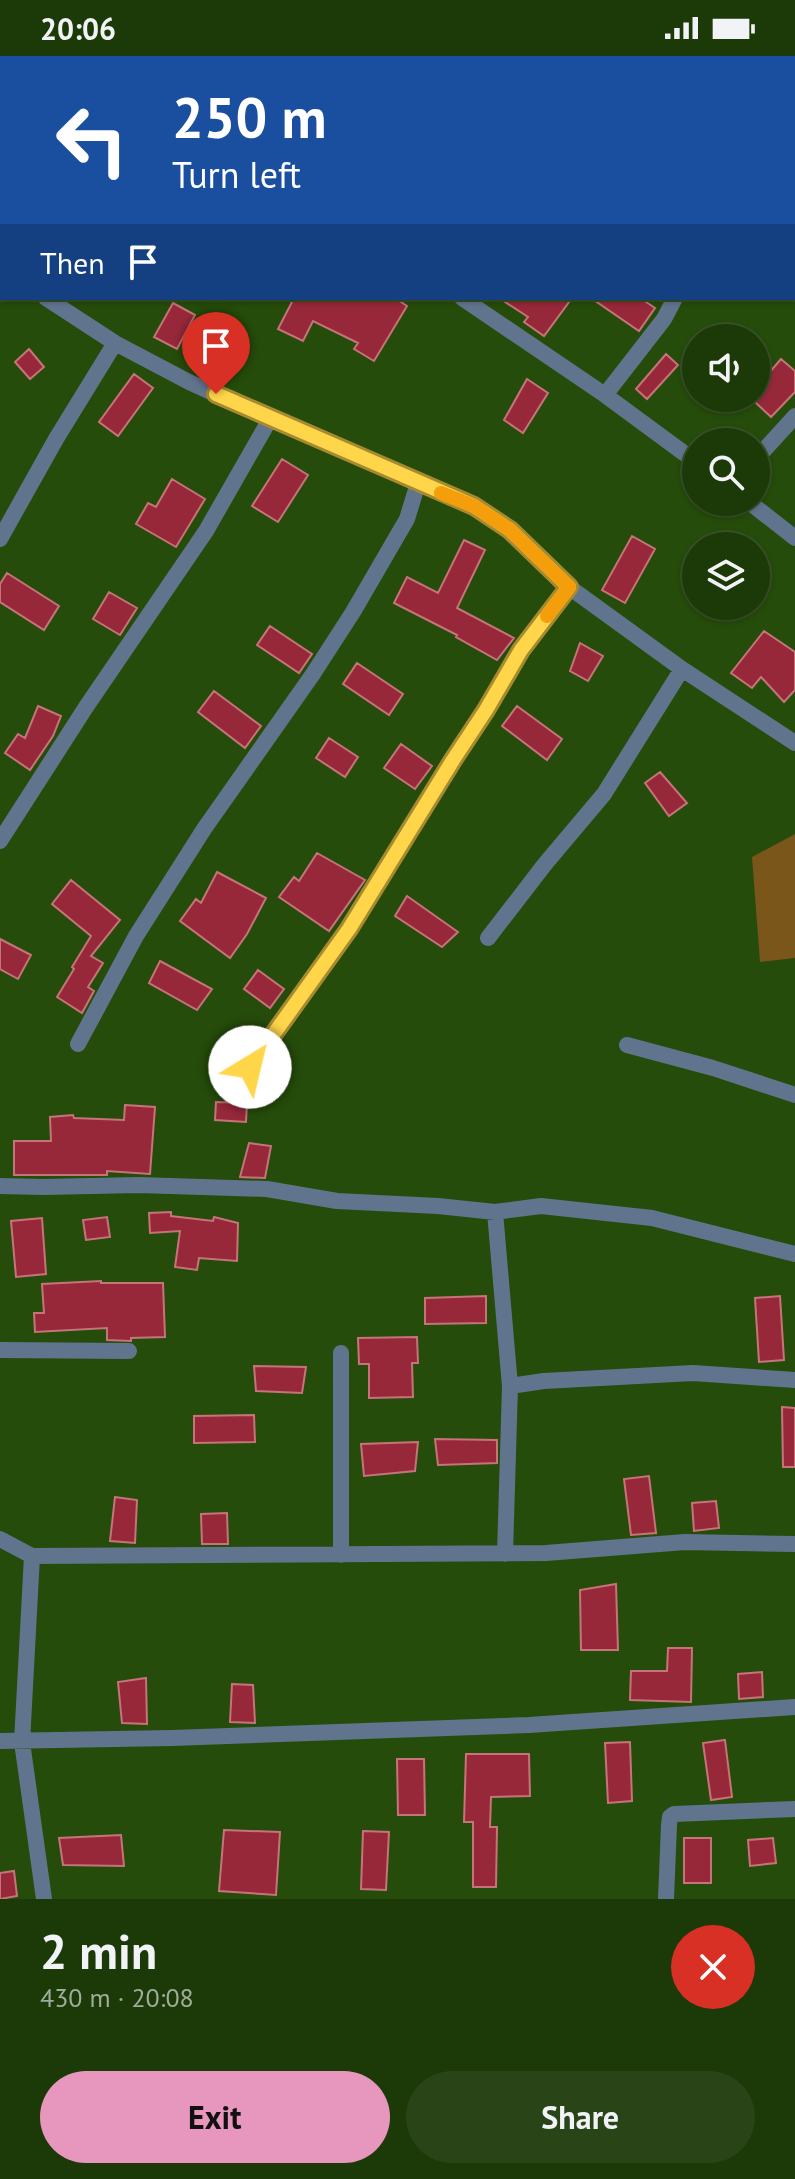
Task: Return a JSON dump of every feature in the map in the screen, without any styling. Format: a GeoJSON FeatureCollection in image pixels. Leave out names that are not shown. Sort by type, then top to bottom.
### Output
{"type":"FeatureCollection","features":[{"type":"Feature","properties":{"kind":"street"},"geometry":{"type":"LineString","coordinates":[[49,300],[115,343],[189,382],[474,506],[510,530],[569,587],[682,669],[795,743]]}},
{"type":"Feature","properties":{"kind":"street"},"geometry":{"type":"LineString","coordinates":[[467,300],[682,452]]}},
{"type":"Feature","properties":{"kind":"street"},"geometry":{"type":"LineString","coordinates":[[605,395],[664,319],[674,300]]}},
{"type":"Feature","properties":{"kind":"street"},"geometry":{"type":"LineString","coordinates":[[0,539],[115,343]]}},
{"type":"Feature","properties":{"kind":"street"},"geometry":{"type":"LineString","coordinates":[[770,444],[795,416]]}},
{"type":"Feature","properties":{"kind":"street"},"geometry":{"type":"LineString","coordinates":[[0,841],[86,707],[206,531],[270,419]]}},
{"type":"Feature","properties":{"kind":"street"},"geometry":{"type":"LineString","coordinates":[[78,1044],[136,936],[204,829],[353,612],[407,519],[418,483]]}},
{"type":"Feature","properties":{"kind":"street"},"geometry":{"type":"LineString","coordinates":[[767,516],[795,538]]}},
{"type":"Feature","properties":{"kind":"street"},"geometry":{"type":"LineString","coordinates":[[250,1067],[349,929],[521,650],[569,587]]}},
{"type":"Feature","properties":{"kind":"street"},"geometry":{"type":"LineString","coordinates":[[488,938],[604,794],[682,669]]}},
{"type":"Feature","properties":{"kind":"street"},"geometry":{"type":"LineString","coordinates":[[627,1045],[713,1068],[795,1095]]}},
{"type":"Feature","properties":{"kind":"street"},"geometry":{"type":"LineString","coordinates":[[0,1186],[139,1185],[267,1189],[337,1201],[495,1212],[541,1206],[652,1218],[795,1254]]}},
{"type":"Feature","properties":{"kind":"street"},"geometry":{"type":"LineString","coordinates":[[495,1212],[510,1386],[505,1554]]}},
{"type":"Feature","properties":{"kind":"street"},"geometry":{"type":"LineString","coordinates":[[0,1350],[129,1351]]}},
{"type":"Feature","properties":{"kind":"street"},"geometry":{"type":"LineString","coordinates":[[341,1353],[341,1555]]}},
{"type":"Feature","properties":{"kind":"street"},"geometry":{"type":"LineString","coordinates":[[510,1386],[544,1381],[693,1373],[795,1380]]}},
{"type":"Feature","properties":{"kind":"street"},"geometry":{"type":"LineString","coordinates":[[0,1539],[32,1556],[505,1554],[685,1542],[795,1544]]}},
{"type":"Feature","properties":{"kind":"street"},"geometry":{"type":"LineString","coordinates":[[32,1556],[22,1742],[44,1899]]}},
{"type":"Feature","properties":{"kind":"street"},"geometry":{"type":"LineString","coordinates":[[0,1741],[529,1725],[795,1707]]}},
{"type":"Feature","properties":{"kind":"street"},"geometry":{"type":"LineString","coordinates":[[666,1899],[669,1825],[670,1817],[674,1814],[795,1809]]}},
{"type":"Feature","properties":{"kind":"shaded area"},"geometry":{"type":"Polygon","coordinates":[[[795,834],[795,958],[760,962],[752,857],[795,834]]]}},
{"type":"Feature","properties":{"kind":"building"},"geometry":{"type":"Polygon","coordinates":[[[293,300],[398,300],[407,306],[374,361],[354,349],[358,343],[313,321],[303,341],[278,329],[293,300]]]}},
{"type":"Feature","properties":{"kind":"building"},"geometry":{"type":"Polygon","coordinates":[[[502,300],[571,300],[544,336],[524,322],[528,317],[502,300]]]}},
{"type":"Feature","properties":{"kind":"building"},"geometry":{"type":"Polygon","coordinates":[[[594,300],[643,300],[655,308],[639,331],[594,300]]]}},
{"type":"Feature","properties":{"kind":"building"},"geometry":{"type":"Polygon","coordinates":[[[173,303],[195,315],[177,349],[154,337],[173,303]]]}},
{"type":"Feature","properties":{"kind":"building"},"geometry":{"type":"Polygon","coordinates":[[[29,349],[44,367],[30,379],[15,362],[29,349]]]}},
{"type":"Feature","properties":{"kind":"building"},"geometry":{"type":"Polygon","coordinates":[[[666,354],[678,365],[647,399],[636,389],[666,354]]]}},
{"type":"Feature","properties":{"kind":"building"},"geometry":{"type":"Polygon","coordinates":[[[781,359],[795,371],[795,392],[771,417],[766,412],[770,412],[770,372],[781,359]]]}},
{"type":"Feature","properties":{"kind":"building"},"geometry":{"type":"Polygon","coordinates":[[[134,374],[153,388],[118,436],[99,422],[134,374]]]}},
{"type":"Feature","properties":{"kind":"building"},"geometry":{"type":"Polygon","coordinates":[[[527,379],[548,393],[523,433],[504,420],[527,379]]]}},
{"type":"Feature","properties":{"kind":"building"},"geometry":{"type":"Polygon","coordinates":[[[282,459],[308,475],[278,522],[252,506],[282,459]]]}},
{"type":"Feature","properties":{"kind":"building"},"geometry":{"type":"Polygon","coordinates":[[[172,479],[205,499],[176,547],[136,524],[148,503],[156,507],[172,479]]]}},
{"type":"Feature","properties":{"kind":"building"},"geometry":{"type":"Polygon","coordinates":[[[632,536],[655,549],[625,603],[602,590],[632,536]]]}},
{"type":"Feature","properties":{"kind":"building"},"geometry":{"type":"Polygon","coordinates":[[[464,540],[485,550],[457,608],[514,638],[497,660],[457,635],[394,603],[407,577],[438,593],[464,540]]]}},
{"type":"Feature","properties":{"kind":"building"},"geometry":{"type":"Polygon","coordinates":[[[7,573],[59,606],[44,630],[0,602],[0,584],[7,573]]]}},
{"type":"Feature","properties":{"kind":"building"},"geometry":{"type":"Polygon","coordinates":[[[109,592],[137,608],[120,635],[93,619],[109,592]]]}},
{"type":"Feature","properties":{"kind":"building"},"geometry":{"type":"Polygon","coordinates":[[[270,626],[312,654],[299,673],[257,645],[270,626]]]}},
{"type":"Feature","properties":{"kind":"building"},"geometry":{"type":"Polygon","coordinates":[[[764,631],[795,652],[795,690],[784,702],[761,677],[752,688],[731,673],[764,631]]]}},
{"type":"Feature","properties":{"kind":"building"},"geometry":{"type":"Polygon","coordinates":[[[580,643],[603,656],[588,681],[570,671],[580,643]]]}},
{"type":"Feature","properties":{"kind":"building"},"geometry":{"type":"Polygon","coordinates":[[[357,663],[403,694],[389,715],[343,684],[357,663]]]}},
{"type":"Feature","properties":{"kind":"building"},"geometry":{"type":"Polygon","coordinates":[[[214,691],[261,726],[245,748],[198,712],[214,691]]]}},
{"type":"Feature","properties":{"kind":"building"},"geometry":{"type":"Polygon","coordinates":[[[38,706],[61,716],[53,736],[30,770],[5,753],[18,734],[25,738],[38,706]]]}},
{"type":"Feature","properties":{"kind":"building"},"geometry":{"type":"Polygon","coordinates":[[[517,706],[562,739],[547,760],[502,726],[517,706]]]}},
{"type":"Feature","properties":{"kind":"building"},"geometry":{"type":"Polygon","coordinates":[[[329,738],[358,757],[345,777],[316,758],[329,738]]]}},
{"type":"Feature","properties":{"kind":"building"},"geometry":{"type":"Polygon","coordinates":[[[401,744],[432,766],[415,789],[384,768],[401,744]]]}},
{"type":"Feature","properties":{"kind":"building"},"geometry":{"type":"Polygon","coordinates":[[[660,772],[687,803],[669,816],[645,783],[660,772]]]}},
{"type":"Feature","properties":{"kind":"building"},"geometry":{"type":"Polygon","coordinates":[[[317,853],[365,880],[329,931],[279,897],[294,877],[299,881],[317,853]]]}},
{"type":"Feature","properties":{"kind":"building"},"geometry":{"type":"Polygon","coordinates":[[[217,872],[266,898],[230,958],[180,921],[196,899],[201,903],[217,872]]]}},
{"type":"Feature","properties":{"kind":"building"},"geometry":{"type":"Polygon","coordinates":[[[71,880],[120,920],[91,956],[103,963],[88,987],[94,991],[82,1013],[57,997],[91,936],[52,904],[71,880]]]}},
{"type":"Feature","properties":{"kind":"building"},"geometry":{"type":"Polygon","coordinates":[[[407,896],[458,932],[442,947],[395,916],[407,896]]]}},
{"type":"Feature","properties":{"kind":"building"},"geometry":{"type":"Polygon","coordinates":[[[0,939],[31,955],[18,979],[0,969],[0,939]]]}},
{"type":"Feature","properties":{"kind":"building"},"geometry":{"type":"Polygon","coordinates":[[[160,961],[212,989],[197,1010],[149,983],[160,961]]]}},
{"type":"Feature","properties":{"kind":"building"},"geometry":{"type":"Polygon","coordinates":[[[258,970],[284,989],[270,1008],[244,989],[258,970]]]}},
{"type":"Feature","properties":{"kind":"building"},"geometry":{"type":"Polygon","coordinates":[[[216,1102],[247,1103],[246,1122],[215,1120],[216,1102]]]}},
{"type":"Feature","properties":{"kind":"building"},"geometry":{"type":"Polygon","coordinates":[[[125,1105],[155,1107],[150,1174],[107,1171],[107,1175],[14,1175],[14,1141],[51,1141],[50,1117],[73,1115],[74,1118],[124,1120],[125,1105]]]}},
{"type":"Feature","properties":{"kind":"building"},"geometry":{"type":"Polygon","coordinates":[[[249,1143],[271,1146],[265,1178],[240,1177],[249,1143]]]}},
{"type":"Feature","properties":{"kind":"building"},"geometry":{"type":"Polygon","coordinates":[[[171,1212],[171,1216],[213,1221],[214,1217],[238,1223],[237,1261],[199,1258],[197,1270],[175,1267],[180,1231],[150,1233],[149,1213],[171,1212]]]}},
{"type":"Feature","properties":{"kind":"building"},"geometry":{"type":"Polygon","coordinates":[[[107,1217],[110,1237],[86,1240],[83,1220],[107,1217]]]}},
{"type":"Feature","properties":{"kind":"building"},"geometry":{"type":"Polygon","coordinates":[[[42,1218],[46,1274],[16,1277],[11,1221],[42,1218]]]}},
{"type":"Feature","properties":{"kind":"building"},"geometry":{"type":"Polygon","coordinates":[[[101,1281],[163,1283],[165,1337],[107,1340],[107,1328],[35,1332],[34,1313],[44,1313],[42,1284],[101,1281]]]}},
{"type":"Feature","properties":{"kind":"building"},"geometry":{"type":"Polygon","coordinates":[[[486,1296],[486,1323],[425,1324],[425,1298],[486,1296]]]}},
{"type":"Feature","properties":{"kind":"building"},"geometry":{"type":"Polygon","coordinates":[[[780,1296],[784,1360],[759,1362],[755,1298],[780,1296]]]}},
{"type":"Feature","properties":{"kind":"building"},"geometry":{"type":"Polygon","coordinates":[[[417,1337],[418,1363],[412,1363],[413,1397],[369,1398],[369,1364],[359,1364],[358,1338],[417,1337]]]}},
{"type":"Feature","properties":{"kind":"building"},"geometry":{"type":"Polygon","coordinates":[[[254,1366],[306,1367],[302,1393],[256,1391],[254,1366]]]}},
{"type":"Feature","properties":{"kind":"building"},"geometry":{"type":"Polygon","coordinates":[[[782,1407],[795,1408],[795,1467],[783,1467],[782,1407]]]}},
{"type":"Feature","properties":{"kind":"building"},"geometry":{"type":"Polygon","coordinates":[[[254,1415],[255,1442],[194,1443],[194,1416],[254,1415]]]}},
{"type":"Feature","properties":{"kind":"building"},"geometry":{"type":"Polygon","coordinates":[[[435,1439],[497,1440],[497,1463],[438,1465],[435,1439]]]}},
{"type":"Feature","properties":{"kind":"building"},"geometry":{"type":"Polygon","coordinates":[[[418,1442],[415,1471],[364,1476],[361,1444],[418,1442]]]}},
{"type":"Feature","properties":{"kind":"building"},"geometry":{"type":"Polygon","coordinates":[[[649,1476],[656,1533],[631,1535],[624,1479],[649,1476]]]}},
{"type":"Feature","properties":{"kind":"building"},"geometry":{"type":"Polygon","coordinates":[[[115,1497],[137,1500],[135,1543],[110,1541],[115,1497]]]}},
{"type":"Feature","properties":{"kind":"building"},"geometry":{"type":"Polygon","coordinates":[[[716,1501],[719,1528],[694,1531],[692,1503],[716,1501]]]}},
{"type":"Feature","properties":{"kind":"building"},"geometry":{"type":"Polygon","coordinates":[[[227,1513],[228,1544],[202,1544],[201,1514],[227,1513]]]}},
{"type":"Feature","properties":{"kind":"building"},"geometry":{"type":"Polygon","coordinates":[[[616,1584],[618,1650],[581,1650],[580,1590],[616,1584]]]}},
{"type":"Feature","properties":{"kind":"building"},"geometry":{"type":"Polygon","coordinates":[[[668,1648],[692,1648],[691,1702],[630,1700],[631,1671],[667,1671],[668,1648]]]}},
{"type":"Feature","properties":{"kind":"building"},"geometry":{"type":"Polygon","coordinates":[[[762,1672],[763,1697],[739,1699],[738,1674],[762,1672]]]}},
{"type":"Feature","properties":{"kind":"building"},"geometry":{"type":"Polygon","coordinates":[[[146,1678],[147,1724],[122,1723],[118,1682],[146,1678]]]}},
{"type":"Feature","properties":{"kind":"building"},"geometry":{"type":"Polygon","coordinates":[[[232,1684],[253,1685],[255,1723],[230,1722],[232,1684]]]}},
{"type":"Feature","properties":{"kind":"building"},"geometry":{"type":"Polygon","coordinates":[[[725,1740],[732,1797],[711,1800],[703,1743],[725,1740]]]}},
{"type":"Feature","properties":{"kind":"building"},"geometry":{"type":"Polygon","coordinates":[[[630,1742],[632,1801],[608,1803],[605,1743],[630,1742]]]}},
{"type":"Feature","properties":{"kind":"building"},"geometry":{"type":"Polygon","coordinates":[[[466,1754],[529,1754],[530,1796],[491,1797],[490,1827],[497,1827],[496,1887],[473,1887],[473,1822],[464,1822],[466,1754]]]}},
{"type":"Feature","properties":{"kind":"building"},"geometry":{"type":"Polygon","coordinates":[[[397,1759],[424,1759],[425,1815],[398,1815],[397,1759]]]}},
{"type":"Feature","properties":{"kind":"building"},"geometry":{"type":"Polygon","coordinates":[[[224,1830],[280,1832],[276,1895],[219,1891],[224,1830]]]}},
{"type":"Feature","properties":{"kind":"building"},"geometry":{"type":"Polygon","coordinates":[[[363,1831],[389,1832],[386,1890],[361,1889],[363,1831]]]}},
{"type":"Feature","properties":{"kind":"building"},"geometry":{"type":"Polygon","coordinates":[[[121,1835],[124,1866],[63,1865],[59,1838],[121,1835]]]}},
{"type":"Feature","properties":{"kind":"building"},"geometry":{"type":"Polygon","coordinates":[[[684,1838],[711,1838],[711,1883],[684,1883],[684,1838]]]}},
{"type":"Feature","properties":{"kind":"building"},"geometry":{"type":"Polygon","coordinates":[[[773,1838],[776,1863],[750,1866],[748,1840],[773,1838]]]}},
{"type":"Feature","properties":{"kind":"building"},"geometry":{"type":"Polygon","coordinates":[[[14,1871],[17,1896],[0,1899],[0,1873],[14,1871]]]}},
{"type":"Feature","properties":{"kind":"slow traffic"},"geometry":{"type":"LineString","coordinates":[[441,493],[474,506],[510,530],[569,587],[547,616]]}},
{"type":"Feature","properties":{"kind":"route"},"geometry":{"type":"LineString","coordinates":[[216,394],[474,506],[510,530],[569,587],[521,650],[349,929],[250,1067]]}}]}
